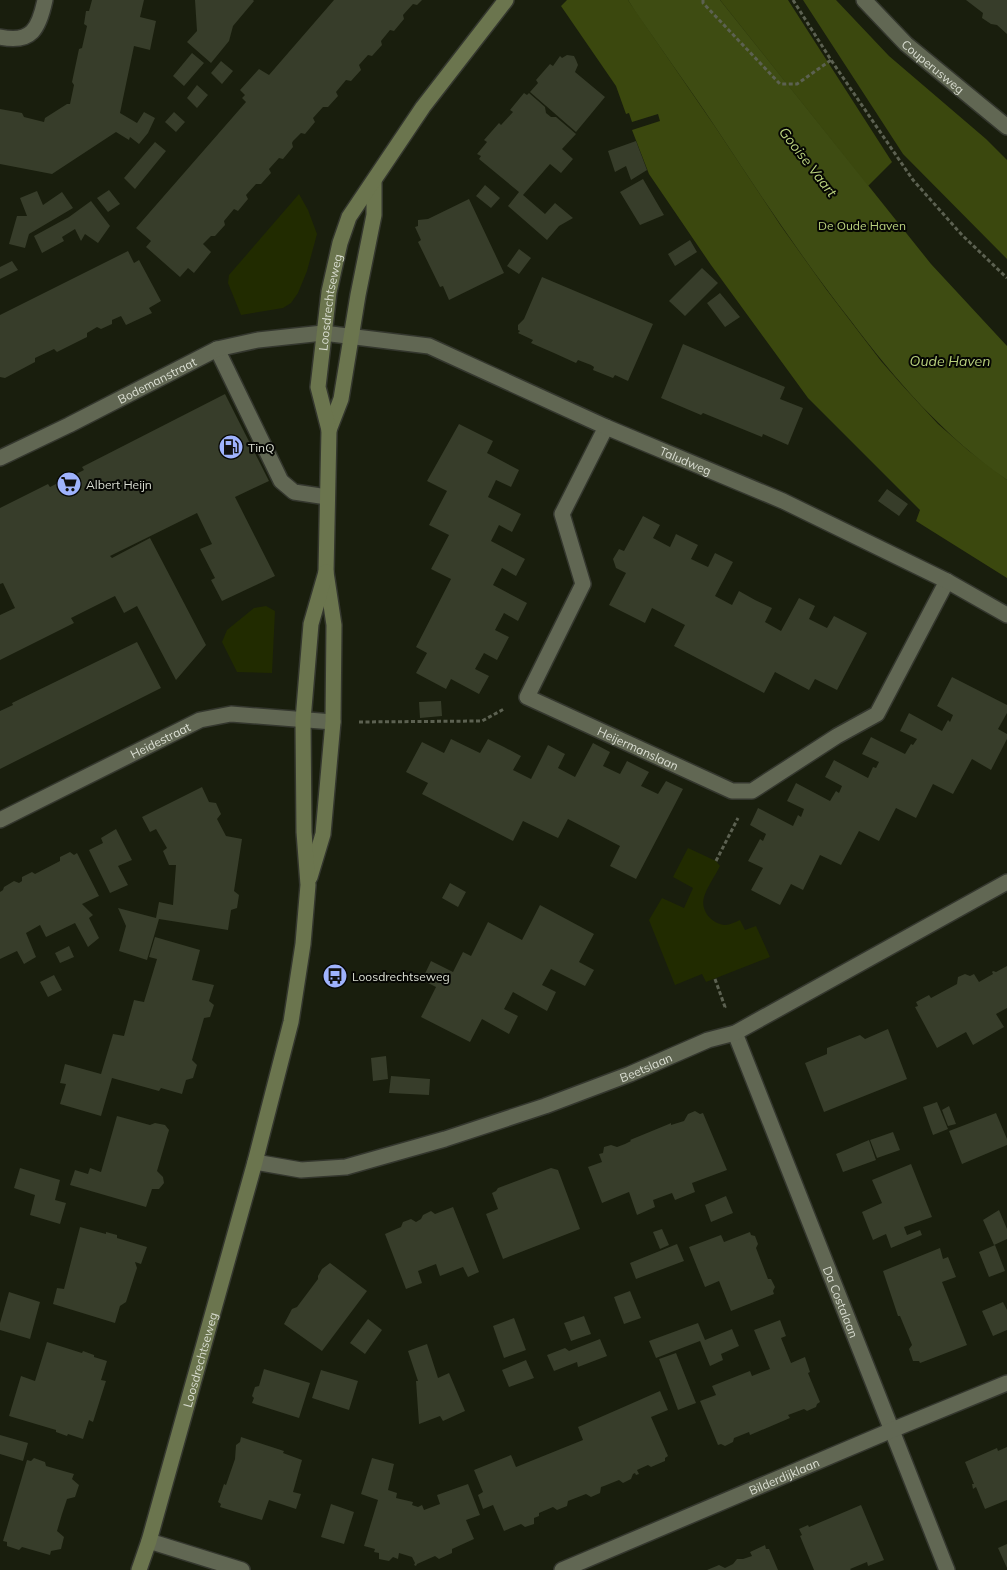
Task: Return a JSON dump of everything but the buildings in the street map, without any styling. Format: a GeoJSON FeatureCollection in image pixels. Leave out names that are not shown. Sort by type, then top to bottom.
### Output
{"type":"FeatureCollection","features":[{"type":"Feature","properties":{"kind":"street"},"geometry":{"type":"LineString","coordinates":[[0,37],[19,40],[30,34],[37,27],[44,0]]}},
{"type":"Feature","properties":{"kind":"street","name":"Loosdrechtseweg"},"geometry":{"type":"LineString","coordinates":[[308,885],[323,834],[333,722],[334,625],[326,572],[329,430],[318,387],[329,292],[340,242],[349,217],[423,107],[506,0]]}},
{"type":"Feature","properties":{"kind":"street","name":"Couperusweg"},"geometry":{"type":"LineString","coordinates":[[864,0],[906,44],[1007,127]]}},
{"type":"Feature","properties":{"kind":"street","name":"Loosdrechtseweg"},"geometry":{"type":"LineString","coordinates":[[329,430],[341,399],[364,260],[374,215],[374,182]]}},
{"type":"Feature","properties":{"kind":"street","name":"Bodemanstraat"},"geometry":{"type":"LineString","coordinates":[[0,458],[218,349],[258,340],[323,333],[352,336]]}},
{"type":"Feature","properties":{"kind":"street","name":"Taludweg"},"geometry":{"type":"LineString","coordinates":[[352,336],[429,346],[606,427],[783,501],[947,581],[1007,615]]}},
{"type":"Feature","properties":{"kind":"street"},"geometry":{"type":"LineString","coordinates":[[218,349],[281,480],[294,492],[327,497]]}},
{"type":"Feature","properties":{"kind":"street"},"geometry":{"type":"LineString","coordinates":[[527,697],[583,584],[562,514],[606,427]]}},
{"type":"Feature","properties":{"kind":"street","name":"Loosdrechtseweg"},"geometry":{"type":"LineString","coordinates":[[139,1570],[149,1541],[255,1162],[291,1022],[303,944],[308,885],[304,832],[303,720],[311,624],[326,572]]}},
{"type":"Feature","properties":{"kind":"street"},"geometry":{"type":"LineString","coordinates":[[752,791],[837,736],[877,714],[947,581]]}},
{"type":"Feature","properties":{"kind":"street","name":"Heijermanslaan"},"geometry":{"type":"LineString","coordinates":[[527,697],[732,791],[752,791]]}},
{"type":"Feature","properties":{"kind":"street","name":"Heidestraat"},"geometry":{"type":"LineString","coordinates":[[0,820],[200,720],[231,714],[333,722]]}},
{"type":"Feature","properties":{"kind":"street","name":"Beetslaan"},"geometry":{"type":"LineString","coordinates":[[255,1162],[301,1170],[346,1167],[445,1139],[545,1106],[630,1074],[708,1040],[735,1033],[1007,882]]}},
{"type":"Feature","properties":{"kind":"street","name":"Da Costalaan"},"geometry":{"type":"LineString","coordinates":[[735,1033],[947,1570]]}},
{"type":"Feature","properties":{"kind":"street","name":"Bilderdijklaan"},"geometry":{"type":"LineString","coordinates":[[562,1570],[1007,1383]]}},
{"type":"Feature","properties":{"kind":"street"},"geometry":{"type":"LineString","coordinates":[[149,1541],[242,1570]]}},
{"type":"Feature","properties":{"kind":"path"},"geometry":{"type":"LineString","coordinates":[[703,0],[703,3],[780,84],[797,84],[831,60]]}},
{"type":"Feature","properties":{"kind":"path"},"geometry":{"type":"LineString","coordinates":[[793,0],[831,60],[914,180],[962,235],[1007,278]]}},
{"type":"Feature","properties":{"kind":"path"},"geometry":{"type":"LineString","coordinates":[[333,722],[482,721],[527,697]]}},
{"type":"Feature","properties":{"kind":"path"},"geometry":{"type":"LineString","coordinates":[[716,862],[752,791]]}},
{"type":"Feature","properties":{"kind":"shaded area"},"geometry":{"type":"Polygon","coordinates":[[[567,0],[628,0],[781,226],[881,361],[938,424],[1007,480],[1007,578],[916,521],[920,510],[808,398],[711,265],[649,174],[632,130],[660,121],[658,114],[632,122],[629,113],[626,114],[616,86],[561,6],[567,0]]]}},
{"type":"Feature","properties":{"kind":"shaded area"},"geometry":{"type":"Polygon","coordinates":[[[720,0],[788,0],[892,162],[868,186],[720,0]]]}},
{"type":"Feature","properties":{"kind":"shaded area"},"geometry":{"type":"Polygon","coordinates":[[[803,0],[836,0],[889,56],[986,139],[1007,160],[1007,259],[903,154],[803,0]]]}},
{"type":"Feature","properties":{"kind":"shaded area"},"geometry":{"type":"Polygon","coordinates":[[[299,194],[308,210],[317,234],[307,271],[298,293],[291,303],[283,308],[241,315],[228,283],[229,275],[299,194]]]}},
{"type":"Feature","properties":{"kind":"shaded area"},"geometry":{"type":"Polygon","coordinates":[[[266,606],[275,611],[272,673],[237,672],[222,642],[227,630],[254,608],[266,606]]]}},
{"type":"Feature","properties":{"kind":"shaded area"},"geometry":{"type":"Polygon","coordinates":[[[688,848],[716,861],[720,866],[704,897],[705,912],[708,916],[716,922],[725,925],[740,920],[745,930],[756,926],[770,957],[706,982],[702,974],[675,985],[649,920],[662,898],[684,908],[693,888],[673,877],[688,848]]]}},
{"type":"Feature","properties":{"kind":"water","name":"Oude Haven"},"geometry":{"type":"Polygon","coordinates":[[[628,0],[720,0],[931,264],[1007,346],[1007,480],[942,427],[868,343],[833,298],[766,204],[628,0]]]}},
{"type":"Feature","properties":{"kind":"place","name":"TinQ"},"geometry":{"type":"Point","coordinates":[231,447]}},
{"type":"Feature","properties":{"kind":"place","name":"Albert Heijn"},"geometry":{"type":"Point","coordinates":[69,484]}},
{"type":"Feature","properties":{"kind":"place","name":"Loosdrechtseweg"},"geometry":{"type":"Point","coordinates":[335,976]}},
{"type":"Feature","properties":{"kind":"water label","name":"Gooise Vaart"},"geometry":{"type":"Point","coordinates":[808,162]}},
{"type":"Feature","properties":{"kind":"park label","name":"De Oude Haven"},"geometry":{"type":"Point","coordinates":[862,225]}}]}
